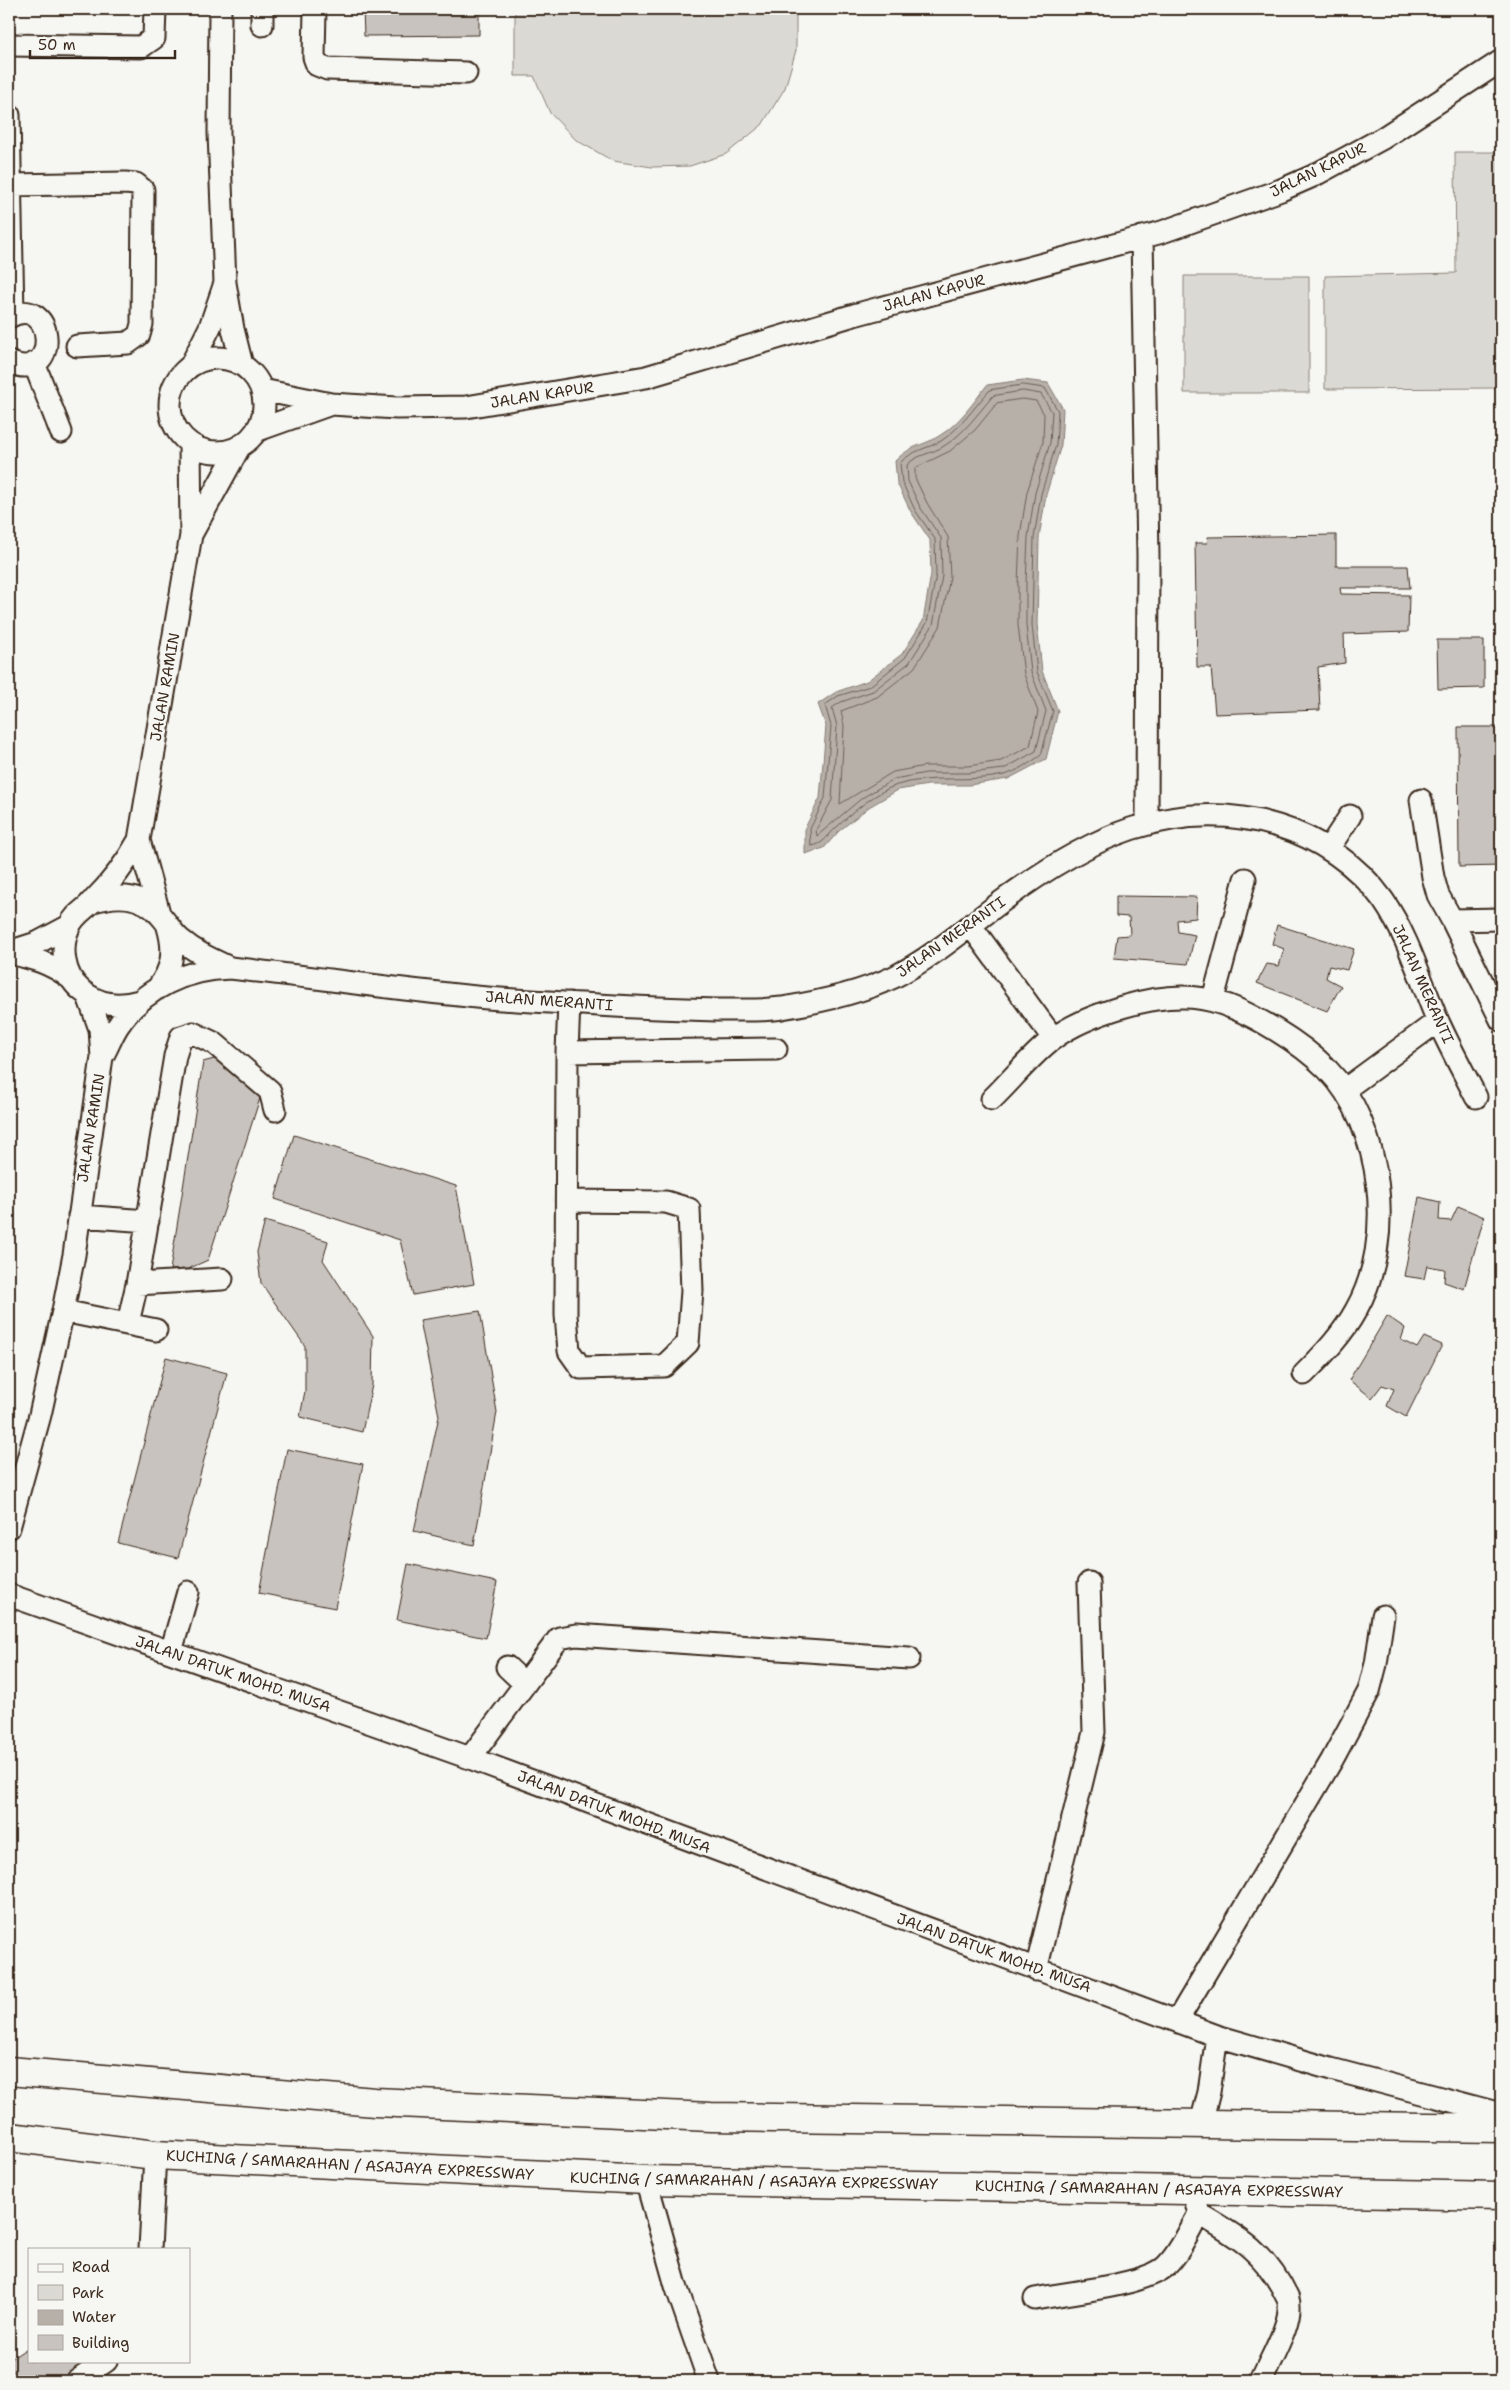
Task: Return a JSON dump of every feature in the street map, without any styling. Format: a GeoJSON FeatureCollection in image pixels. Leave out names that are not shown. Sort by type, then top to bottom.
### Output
{"type":"FeatureCollection","features":[{"type":"Feature","properties":{"kind":"highway"},"geometry":{"type":"LineString","coordinates":[[9,2071],[375,2102],[711,2117],[1501,2128]]}},
{"type":"Feature","properties":{"kind":"highway","name":"KUCHING / SAMARAHAN / ASAJAYA EXPRESSWAY"},"geometry":{"type":"LineString","coordinates":[[9,2137],[156,2155],[646,2180],[1196,2202],[1501,2196]]}},
{"type":"Feature","properties":{"kind":"street"},"geometry":{"type":"LineString","coordinates":[[9,45],[141,47],[154,38],[155,9]]}},
{"type":"Feature","properties":{"kind":"street"},"geometry":{"type":"LineString","coordinates":[[220,9],[220,133],[225,283],[233,329],[242,365]]}},
{"type":"Feature","properties":{"kind":"street"},"geometry":{"type":"LineString","coordinates":[[315,9],[314,57],[317,65],[327,70],[466,73]]}},
{"type":"Feature","properties":{"kind":"street","name":"JALAN KAPUR"},"geometry":{"type":"LineString","coordinates":[[262,390],[331,404],[397,408],[466,407],[646,377],[873,309],[1143,251],[1295,184],[1383,138],[1501,61]]}},
{"type":"Feature","properties":{"kind":"street"},"geometry":{"type":"LineString","coordinates":[[9,115],[11,316],[31,315],[39,320],[44,327],[48,345],[40,359],[34,363],[24,366],[9,362]]}},
{"type":"Feature","properties":{"kind":"street"},"geometry":{"type":"LineString","coordinates":[[10,185],[136,184],[143,190],[142,324],[139,336],[128,344],[76,346]]}},
{"type":"Feature","properties":{"kind":"street"},"geometry":{"type":"LineString","coordinates":[[1143,251],[1148,554],[1147,824]]}},
{"type":"Feature","properties":{"kind":"street"},"geometry":{"type":"LineString","coordinates":[[191,365],[210,327],[225,283]]}},
{"type":"Feature","properties":{"kind":"street"},"geometry":{"type":"LineString","coordinates":[[216,357],[230,359],[255,375],[262,390],[265,403],[263,417],[258,430],[240,446],[228,451],[215,452],[190,444],[179,432],[172,418],[170,402],[173,388],[180,375],[191,365],[216,357]]}},
{"type":"Feature","properties":{"kind":"street"},"geometry":{"type":"LineString","coordinates":[[34,363],[61,432]]}},
{"type":"Feature","properties":{"kind":"street","name":"JALAN KAPUR"},"geometry":{"type":"LineString","coordinates":[[258,430],[331,404]]}},
{"type":"Feature","properties":{"kind":"street","name":"JALAN RAMIN"},"geometry":{"type":"LineString","coordinates":[[139,840],[191,535],[190,444]]}},
{"type":"Feature","properties":{"kind":"street","name":"JALAN RAMIN"},"geometry":{"type":"LineString","coordinates":[[191,535],[240,446]]}},
{"type":"Feature","properties":{"kind":"street"},"geometry":{"type":"LineString","coordinates":[[1421,800],[1433,877],[1438,895],[1501,1020]]}},
{"type":"Feature","properties":{"kind":"street","name":"JALAN MERANTI"},"geometry":{"type":"LineString","coordinates":[[230,968],[475,996],[569,1003],[666,1009],[753,1010],[779,1008],[831,998],[890,978],[916,965],[971,926],[1002,901],[1071,856],[1126,829],[1207,815],[1233,816],[1285,828],[1329,848],[1382,898],[1406,939],[1438,1021],[1476,1097]]}},
{"type":"Feature","properties":{"kind":"street"},"geometry":{"type":"LineString","coordinates":[[1329,848],[1350,816]]}},
{"type":"Feature","properties":{"kind":"street"},"geometry":{"type":"LineString","coordinates":[[70,978],[64,961],[64,943],[69,926],[78,912],[91,902],[130,856],[139,840]]}},
{"type":"Feature","properties":{"kind":"street"},"geometry":{"type":"LineString","coordinates":[[102,1057],[118,1026],[166,978],[172,962],[173,944],[163,920],[139,840]]}},
{"type":"Feature","properties":{"kind":"street"},"geometry":{"type":"LineString","coordinates":[[1213,999],[1244,879]]}},
{"type":"Feature","properties":{"kind":"street"},"geometry":{"type":"LineString","coordinates":[[91,902],[109,896],[127,896],[144,902],[194,951],[230,968]]}},
{"type":"Feature","properties":{"kind":"street"},"geometry":{"type":"LineString","coordinates":[[1452,920],[1501,919]]}},
{"type":"Feature","properties":{"kind":"street"},"geometry":{"type":"LineString","coordinates":[[69,926],[37,943],[9,952],[56,967],[88,996],[100,1029],[102,1057]]}},
{"type":"Feature","properties":{"kind":"street"},"geometry":{"type":"LineString","coordinates":[[971,926],[1054,1038]]}},
{"type":"Feature","properties":{"kind":"street"},"geometry":{"type":"LineString","coordinates":[[88,996],[113,1004],[126,1004],[147,996],[172,980],[194,972],[230,968]]}},
{"type":"Feature","properties":{"kind":"street"},"geometry":{"type":"LineString","coordinates":[[992,1099],[1054,1038],[1099,1014],[1147,1000],[1183,996],[1213,999],[1237,1008],[1296,1042],[1327,1069],[1344,1090],[1362,1126],[1371,1150],[1377,1178],[1379,1219],[1376,1254],[1357,1308],[1329,1348],[1304,1374]]}},
{"type":"Feature","properties":{"kind":"street"},"geometry":{"type":"LineString","coordinates":[[567,1201],[666,1202],[688,1208],[692,1291],[688,1343],[664,1366],[581,1368],[569,1352],[566,1315],[567,1052],[569,1003]]}},
{"type":"Feature","properties":{"kind":"street"},"geometry":{"type":"LineString","coordinates":[[1344,1090],[1438,1021]]}},
{"type":"Feature","properties":{"kind":"street"},"geometry":{"type":"LineString","coordinates":[[128,1323],[137,1284],[175,1056],[181,1037],[193,1033],[214,1043],[270,1091],[275,1110]]}},
{"type":"Feature","properties":{"kind":"street"},"geometry":{"type":"LineString","coordinates":[[567,1052],[776,1049]]}},
{"type":"Feature","properties":{"kind":"street","name":"JALAN RAMIN"},"geometry":{"type":"LineString","coordinates":[[9,1528],[40,1415],[63,1311],[74,1255],[102,1057]]}},
{"type":"Feature","properties":{"kind":"street"},"geometry":{"type":"LineString","coordinates":[[80,1208],[148,1221]]}},
{"type":"Feature","properties":{"kind":"street"},"geometry":{"type":"LineString","coordinates":[[137,1284],[222,1278]]}},
{"type":"Feature","properties":{"kind":"street"},"geometry":{"type":"LineString","coordinates":[[63,1311],[156,1330]]}},
{"type":"Feature","properties":{"kind":"street"},"geometry":{"type":"LineString","coordinates":[[1036,1970],[1094,1732],[1089,1583]]}},
{"type":"Feature","properties":{"kind":"street"},"geometry":{"type":"LineString","coordinates":[[171,1652],[188,1592]]}},
{"type":"Feature","properties":{"kind":"street","name":"JALAN DATUK MOHD. MUSA"},"geometry":{"type":"LineString","coordinates":[[9,1595],[470,1758],[1217,2036],[1501,2114]]}},
{"type":"Feature","properties":{"kind":"street"},"geometry":{"type":"LineString","coordinates":[[1177,2020],[1332,1760],[1369,1691],[1376,1664],[1383,1616]]}},
{"type":"Feature","properties":{"kind":"street"},"geometry":{"type":"LineString","coordinates":[[470,1758],[558,1638],[576,1635],[909,1658]]}},
{"type":"Feature","properties":{"kind":"street"},"geometry":{"type":"LineString","coordinates":[[506,1666],[525,1684]]}},
{"type":"Feature","properties":{"kind":"street"},"geometry":{"type":"LineString","coordinates":[[1201,2123],[1209,2092],[1217,2036]]}},
{"type":"Feature","properties":{"kind":"street"},"geometry":{"type":"LineString","coordinates":[[150,2248],[156,2155]]}},
{"type":"Feature","properties":{"kind":"street"},"geometry":{"type":"LineString","coordinates":[[646,2180],[676,2286],[709,2381]]}},
{"type":"Feature","properties":{"kind":"street"},"geometry":{"type":"LineString","coordinates":[[1035,2299],[1119,2283],[1166,2267],[1176,2253],[1196,2202],[1258,2252],[1270,2267],[1290,2304],[1288,2317],[1261,2381]]}},
{"type":"Feature","properties":{"kind":"street"},"geometry":{"type":"LineString","coordinates":[[77,2381],[105,2362]]}},
{"type":"Feature","properties":{"kind":"green space"},"geometry":{"type":"Polygon","coordinates":[[[515,9],[796,9],[796,50],[785,88],[762,125],[726,154],[690,166],[652,167],[613,161],[576,140],[550,113],[534,76],[515,76],[515,9]]]}},
{"type":"Feature","properties":{"kind":"green space"},"geometry":{"type":"Polygon","coordinates":[[[1455,152],[1501,152],[1501,388],[1325,389],[1325,276],[1456,273],[1455,152]]]}},
{"type":"Feature","properties":{"kind":"green space"},"geometry":{"type":"Polygon","coordinates":[[[1184,276],[1309,276],[1309,393],[1184,393],[1184,276]]]}},
{"type":"Feature","properties":{"kind":"water"},"geometry":{"type":"Polygon","coordinates":[[[1023,380],[1048,383],[1063,409],[1061,445],[1046,495],[1039,538],[1037,624],[1042,671],[1058,711],[1046,759],[1008,779],[969,785],[928,785],[898,790],[869,807],[839,831],[824,848],[805,854],[805,828],[820,798],[826,726],[818,704],[836,692],[867,681],[902,654],[923,621],[931,574],[930,540],[911,512],[897,483],[895,461],[907,451],[933,440],[953,426],[987,385],[1023,380]]]}},
{"type":"Feature","properties":{"kind":"building"},"geometry":{"type":"Polygon","coordinates":[[[363,9],[479,9],[479,35],[364,36],[363,9]]]}},
{"type":"Feature","properties":{"kind":"building"},"geometry":{"type":"Polygon","coordinates":[[[1336,535],[1336,566],[1408,566],[1410,588],[1340,588],[1341,594],[1409,595],[1408,632],[1344,634],[1345,663],[1318,667],[1320,710],[1215,714],[1211,667],[1197,667],[1195,543],[1207,543],[1208,537],[1336,535]]]}},
{"type":"Feature","properties":{"kind":"building"},"geometry":{"type":"Polygon","coordinates":[[[1437,640],[1484,640],[1484,688],[1438,689],[1437,640]]]}},
{"type":"Feature","properties":{"kind":"building"},"geometry":{"type":"Polygon","coordinates":[[[1458,727],[1501,727],[1501,866],[1459,867],[1458,727]]]}},
{"type":"Feature","properties":{"kind":"building"},"geometry":{"type":"Polygon","coordinates":[[[1116,896],[1197,897],[1196,918],[1177,920],[1178,932],[1195,935],[1188,964],[1114,958],[1117,936],[1130,935],[1129,917],[1116,916],[1116,896]]]}},
{"type":"Feature","properties":{"kind":"building"},"geometry":{"type":"Polygon","coordinates":[[[1277,925],[1354,949],[1347,970],[1329,966],[1326,978],[1341,986],[1327,1011],[1257,983],[1267,964],[1279,966],[1284,949],[1272,944],[1277,925]]]}},
{"type":"Feature","properties":{"kind":"building"},"geometry":{"type":"Polygon","coordinates":[[[218,1058],[261,1095],[208,1260],[188,1269],[170,1270],[203,1062],[218,1058]]]}},
{"type":"Feature","properties":{"kind":"building"},"geometry":{"type":"Polygon","coordinates":[[[294,1135],[456,1186],[474,1284],[413,1295],[400,1240],[275,1199],[294,1135]]]}},
{"type":"Feature","properties":{"kind":"building"},"geometry":{"type":"Polygon","coordinates":[[[1419,1197],[1440,1202],[1439,1220],[1451,1221],[1458,1206],[1484,1217],[1464,1289],[1444,1282],[1445,1269],[1427,1266],[1424,1279],[1404,1276],[1419,1197]]]}},
{"type":"Feature","properties":{"kind":"building"},"geometry":{"type":"Polygon","coordinates":[[[265,1221],[328,1241],[323,1260],[373,1336],[372,1385],[362,1432],[300,1417],[305,1391],[305,1346],[261,1283],[257,1252],[265,1221]]]}},
{"type":"Feature","properties":{"kind":"building"},"geometry":{"type":"Polygon","coordinates":[[[480,1311],[497,1412],[474,1545],[414,1531],[439,1416],[420,1320],[480,1311]]]}},
{"type":"Feature","properties":{"kind":"building"},"geometry":{"type":"Polygon","coordinates":[[[1387,1316],[1405,1328],[1401,1340],[1417,1348],[1424,1337],[1442,1345],[1406,1417],[1387,1406],[1394,1389],[1382,1385],[1372,1398],[1349,1380],[1387,1316]]]}},
{"type":"Feature","properties":{"kind":"building"},"geometry":{"type":"Polygon","coordinates":[[[166,1357],[227,1373],[178,1558],[118,1543],[166,1357]]]}},
{"type":"Feature","properties":{"kind":"building"},"geometry":{"type":"Polygon","coordinates":[[[287,1449],[363,1464],[335,1608],[259,1593],[287,1449]]]}},
{"type":"Feature","properties":{"kind":"building"},"geometry":{"type":"Polygon","coordinates":[[[408,1564],[497,1582],[486,1638],[397,1620],[408,1564]]]}},
{"type":"Feature","properties":{"kind":"building"},"geometry":{"type":"Polygon","coordinates":[[[28,2348],[28,2362],[94,2362],[71,2381],[9,2381],[9,2360],[28,2348]]]}}]}
